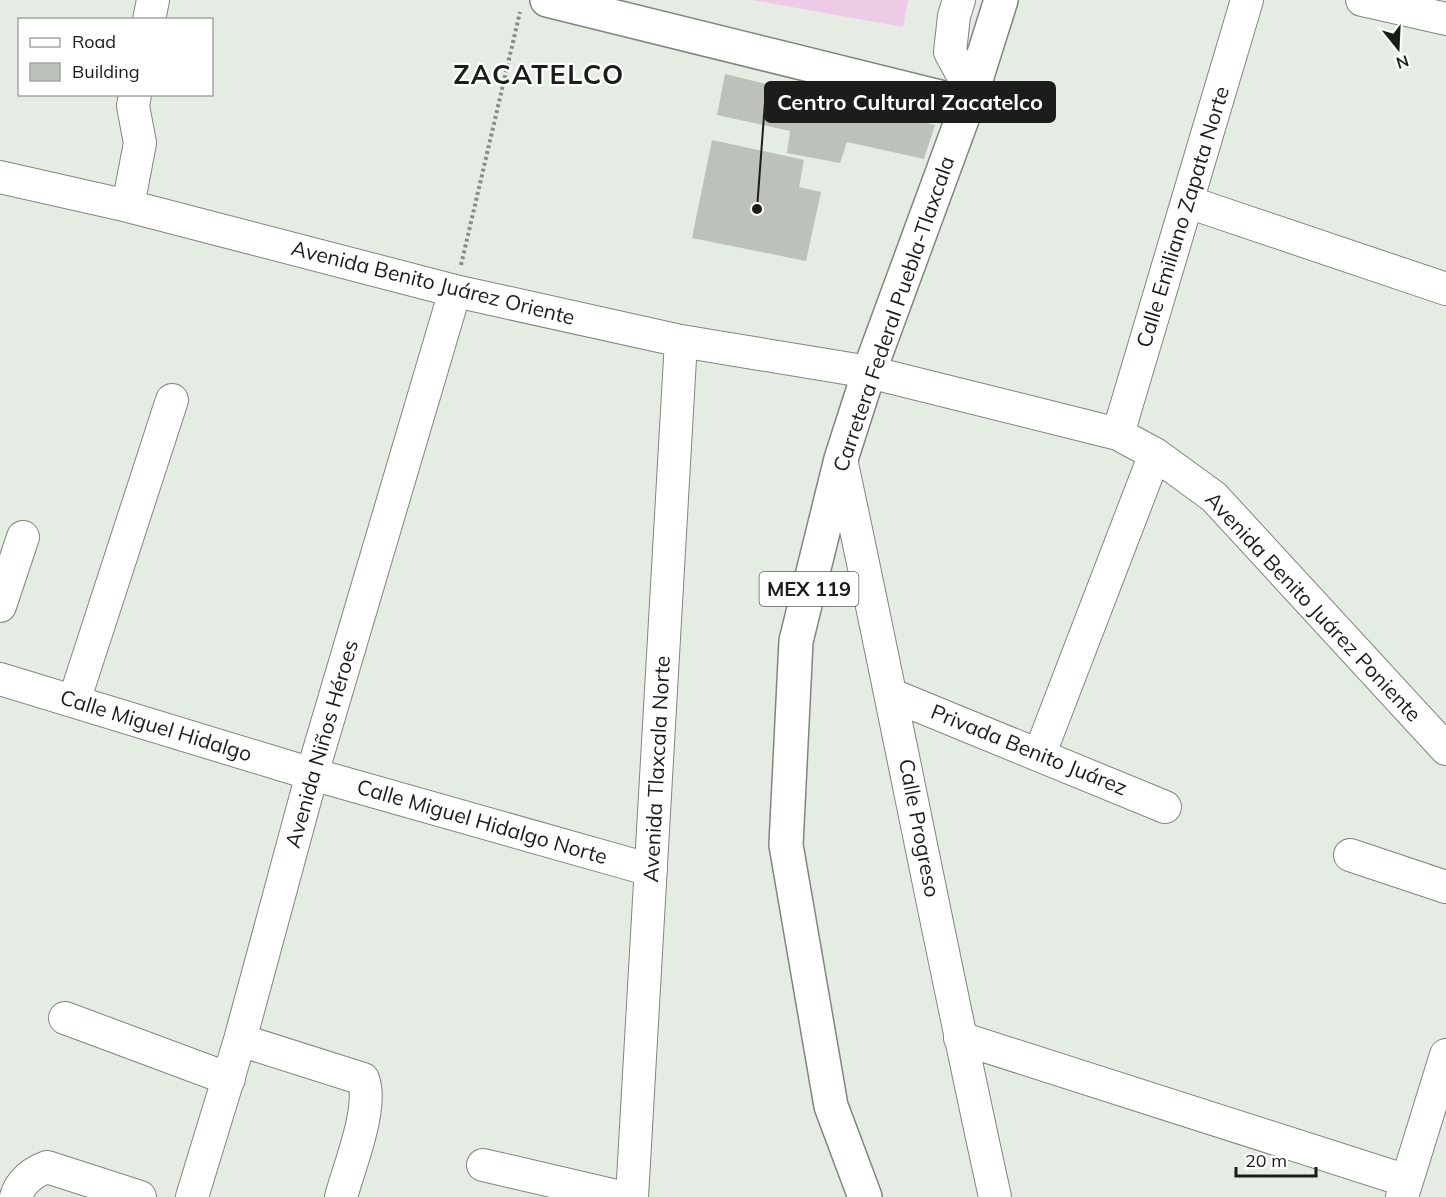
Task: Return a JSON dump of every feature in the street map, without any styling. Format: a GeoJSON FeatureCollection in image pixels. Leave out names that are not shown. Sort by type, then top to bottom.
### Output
{"type":"FeatureCollection","features":[{"type":"Feature","properties":{"kind":"main road"},"geometry":{"type":"LineString","coordinates":[[547,0],[970,98]]}},
{"type":"Feature","properties":{"kind":"main road","name":"Carretera Federal Puebla-Tlaxcala"},"geometry":{"type":"LineString","coordinates":[[865,1197],[831,1106],[786,845],[796,640],[841,459],[869,372],[970,98],[1001,0]]}},
{"type":"Feature","properties":{"kind":"street"},"geometry":{"type":"LineString","coordinates":[[149,18],[153,0]]}},
{"type":"Feature","properties":{"kind":"street"},"geometry":{"type":"LineString","coordinates":[[959,0],[954,16],[951,52],[970,98]]}},
{"type":"Feature","properties":{"kind":"street","name":"Calle Emiliano Zapata Norte"},"geometry":{"type":"LineString","coordinates":[[1118,434],[1247,0]]}},
{"type":"Feature","properties":{"kind":"street"},"geometry":{"type":"LineString","coordinates":[[1362,0],[1446,20]]}},
{"type":"Feature","properties":{"kind":"street"},"geometry":{"type":"LineString","coordinates":[[128,206],[140,143],[133,106],[135,96]]}},
{"type":"Feature","properties":{"kind":"street","name":"Avenida Benito Juárez Oriente"},"geometry":{"type":"LineString","coordinates":[[0,177],[128,206],[455,291],[681,341],[869,372]]}},
{"type":"Feature","properties":{"kind":"street"},"geometry":{"type":"LineString","coordinates":[[1188,202],[1446,289]]}},
{"type":"Feature","properties":{"kind":"street","name":"Avenida Niños Héroes"},"geometry":{"type":"LineString","coordinates":[[192,1197],[229,1079],[312,774],[455,291]]}},
{"type":"Feature","properties":{"kind":"street","name":"Avenida Tlaxcala Norte"},"geometry":{"type":"LineString","coordinates":[[632,1197],[681,341]]}},
{"type":"Feature","properties":{"kind":"street","name":"Avenida Benito Juárez Poniente"},"geometry":{"type":"LineString","coordinates":[[869,372],[1118,434],[1155,454],[1214,497],[1446,749]]}},
{"type":"Feature","properties":{"kind":"street"},"geometry":{"type":"LineString","coordinates":[[74,701],[172,400]]}},
{"type":"Feature","properties":{"kind":"street"},"geometry":{"type":"LineString","coordinates":[[1040,753],[1155,454]]}},
{"type":"Feature","properties":{"kind":"street","name":"Calle Progreso"},"geometry":{"type":"LineString","coordinates":[[841,459],[995,1197]]}},
{"type":"Feature","properties":{"kind":"street"},"geometry":{"type":"LineString","coordinates":[[0,606],[23,537]]}},
{"type":"Feature","properties":{"kind":"street","name":"Calle Miguel Hidalgo"},"geometry":{"type":"LineString","coordinates":[[0,679],[312,774]]}},
{"type":"Feature","properties":{"kind":"street","name":"Privada Benito Juárez"},"geometry":{"type":"LineString","coordinates":[[892,695],[1040,753],[1165,807]]}},
{"type":"Feature","properties":{"kind":"street","name":"Calle Miguel Hidalgo Norte"},"geometry":{"type":"LineString","coordinates":[[312,774],[651,870]]}},
{"type":"Feature","properties":{"kind":"street"},"geometry":{"type":"LineString","coordinates":[[1350,855],[1446,887]]}},
{"type":"Feature","properties":{"kind":"street"},"geometry":{"type":"LineString","coordinates":[[65,1018],[229,1079]]}},
{"type":"Feature","properties":{"kind":"street"},"geometry":{"type":"LineString","coordinates":[[960,1038],[1405,1189],[1446,1055]]}},
{"type":"Feature","properties":{"kind":"street"},"geometry":{"type":"LineString","coordinates":[[240,1040],[363,1079],[367,1090],[364,1113],[341,1197]]}},
{"type":"Feature","properties":{"kind":"street"},"geometry":{"type":"LineString","coordinates":[[483,1165],[621,1197]]}},
{"type":"Feature","properties":{"kind":"street"},"geometry":{"type":"LineString","coordinates":[[16,1197],[18,1189],[35,1171],[47,1167],[140,1197]]}},
{"type":"Feature","properties":{"kind":"path"},"geometry":{"type":"LineString","coordinates":[[455,291],[522,0]]}},
{"type":"Feature","properties":{"kind":"shaded area"},"geometry":{"type":"Polygon","coordinates":[[[752,0],[908,0],[903,27],[752,0]]]}},
{"type":"Feature","properties":{"kind":"building"},"geometry":{"type":"Polygon","coordinates":[[[725,74],[935,125],[924,159],[847,142],[840,163],[787,153],[790,131],[717,115],[725,74]]]}},
{"type":"Feature","properties":{"kind":"building"},"geometry":{"type":"Polygon","coordinates":[[[712,140],[804,160],[799,187],[821,192],[806,261],[692,238],[712,140]]]}},
{"type":"Feature","properties":{"kind":"place","name":"Centro Cultural Zacatelco"},"geometry":{"type":"Point","coordinates":[757,209]}},
{"type":"Feature","properties":{"kind":"district","name":"ZACATELCO"},"geometry":{"type":"Point","coordinates":[539,75]}}]}
